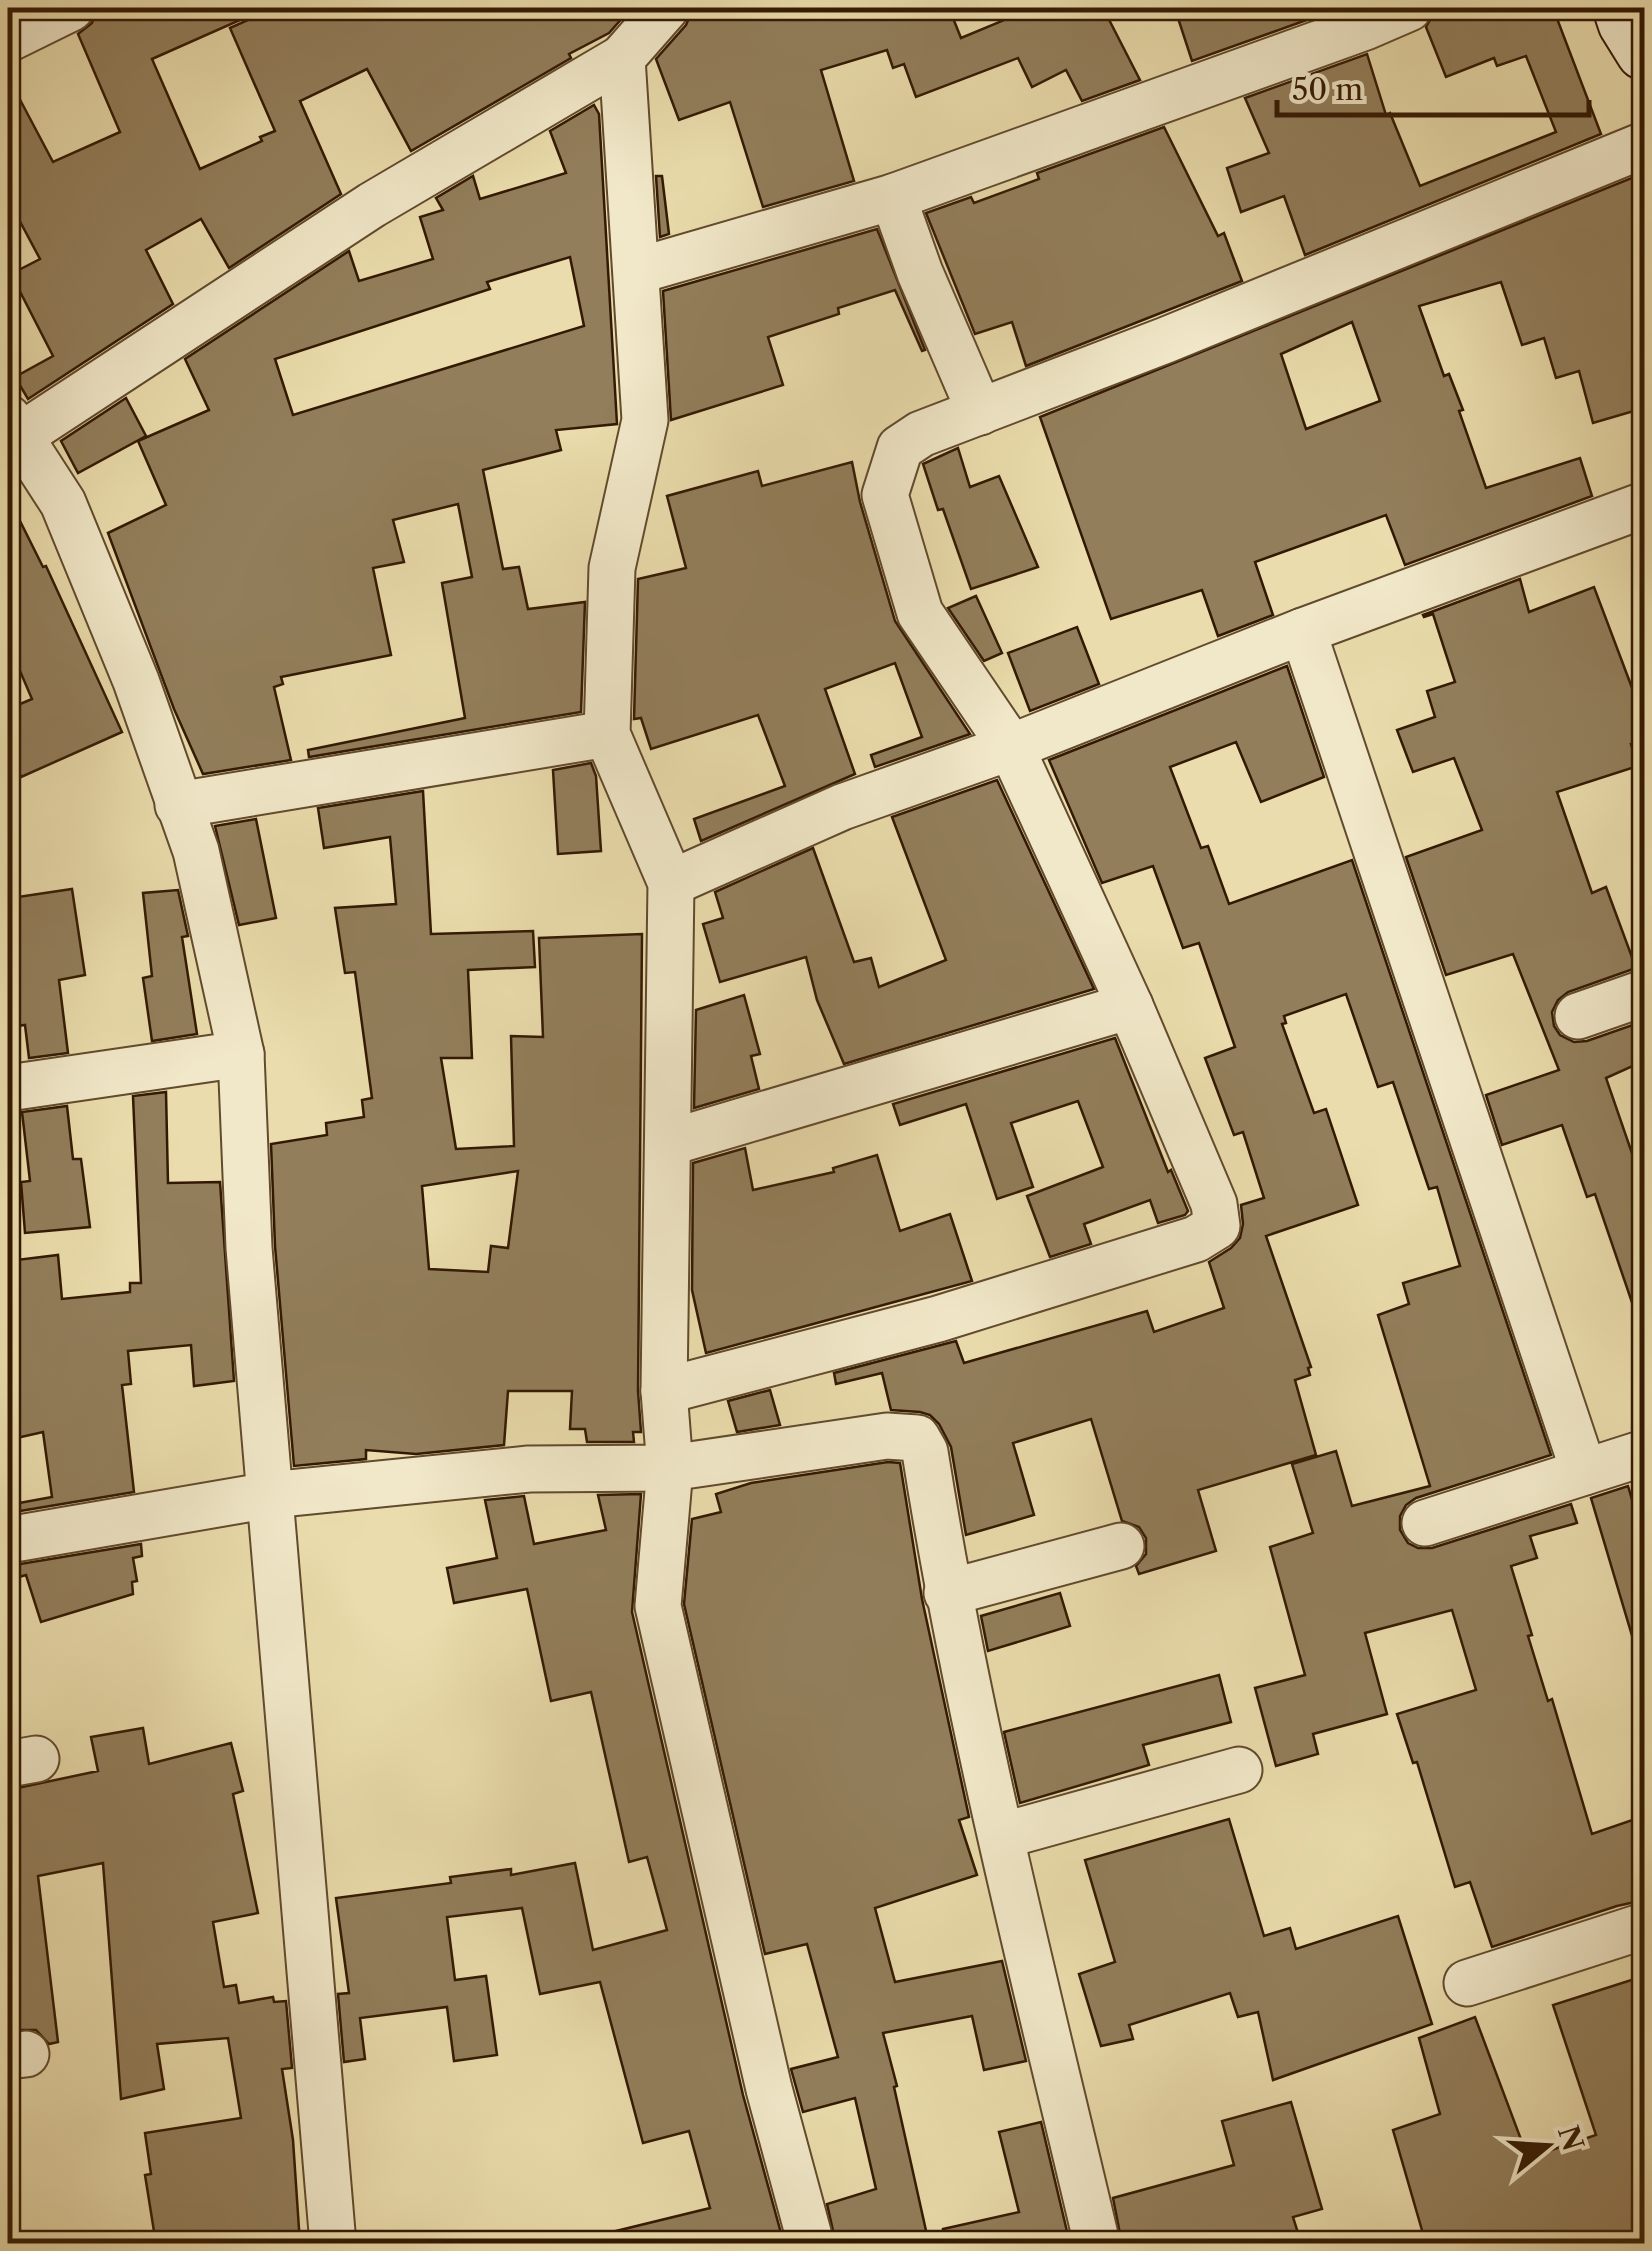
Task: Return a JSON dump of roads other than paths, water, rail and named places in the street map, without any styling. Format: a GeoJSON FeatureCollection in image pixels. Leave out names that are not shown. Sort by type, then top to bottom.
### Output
{"type":"FeatureCollection","features":[{"type":"Feature","properties":{"kind":"street"},"geometry":{"type":"LineString","coordinates":[[8,39],[71,8]]}},
{"type":"Feature","properties":{"kind":"street"},"geometry":{"type":"LineString","coordinates":[[333,2244],[249,1248],[240,1054],[196,852],[136,681],[63,503],[14,427],[372,205],[622,58],[666,8]]}},
{"type":"Feature","properties":{"kind":"street"},"geometry":{"type":"LineString","coordinates":[[636,270],[893,197],[1074,134],[1409,8]]}},
{"type":"Feature","properties":{"kind":"street"},"geometry":{"type":"LineString","coordinates":[[1621,8],[1644,52]]}},
{"type":"Feature","properties":{"kind":"street"},"geometry":{"type":"LineString","coordinates":[[622,58],[645,420],[612,568],[607,734],[672,882],[664,1391],[670,1468],[658,1606],[769,2089],[811,2244]]}},
{"type":"Feature","properties":{"kind":"street"},"geometry":{"type":"LineString","coordinates":[[664,1391],[938,1318],[1196,1238],[1217,1226],[1214,1204],[1130,1006],[1011,747],[920,613],[885,496],[900,448],[921,434],[1166,340],[1644,145]]}},
{"type":"Feature","properties":{"kind":"street"},"geometry":{"type":"LineString","coordinates":[[893,197],[920,272],[980,412]]}},
{"type":"Feature","properties":{"kind":"street"},"geometry":{"type":"LineString","coordinates":[[672,882],[842,807],[1011,747],[1303,631],[1644,505]]}},
{"type":"Feature","properties":{"kind":"street"},"geometry":{"type":"LineString","coordinates":[[1303,631],[1584,1472]]}},
{"type":"Feature","properties":{"kind":"street"},"geometry":{"type":"LineString","coordinates":[[178,805],[607,734]]}},
{"type":"Feature","properties":{"kind":"street"},"geometry":{"type":"LineString","coordinates":[[1578,1016],[1644,993]]}},
{"type":"Feature","properties":{"kind":"street"},"geometry":{"type":"LineString","coordinates":[[668,1143],[1130,1006]]}},
{"type":"Feature","properties":{"kind":"street"},"geometry":{"type":"LineString","coordinates":[[8,1088],[240,1054]]}},
{"type":"Feature","properties":{"kind":"street"},"geometry":{"type":"LineString","coordinates":[[8,1540],[270,1495],[529,1469],[670,1468],[887,1436],[918,1438],[925,1452],[947,1592],[1001,1836],[1097,2244]]}},
{"type":"Feature","properties":{"kind":"street"},"geometry":{"type":"LineString","coordinates":[[1425,1524],[1644,1453]]}},
{"type":"Feature","properties":{"kind":"street"},"geometry":{"type":"LineString","coordinates":[[947,1592],[1121,1546]]}},
{"type":"Feature","properties":{"kind":"street"},"geometry":{"type":"LineString","coordinates":[[1001,1836],[1240,1770]]}},
{"type":"Feature","properties":{"kind":"street"},"geometry":{"type":"LineString","coordinates":[[1467,1983],[1644,1926]]}}]}
